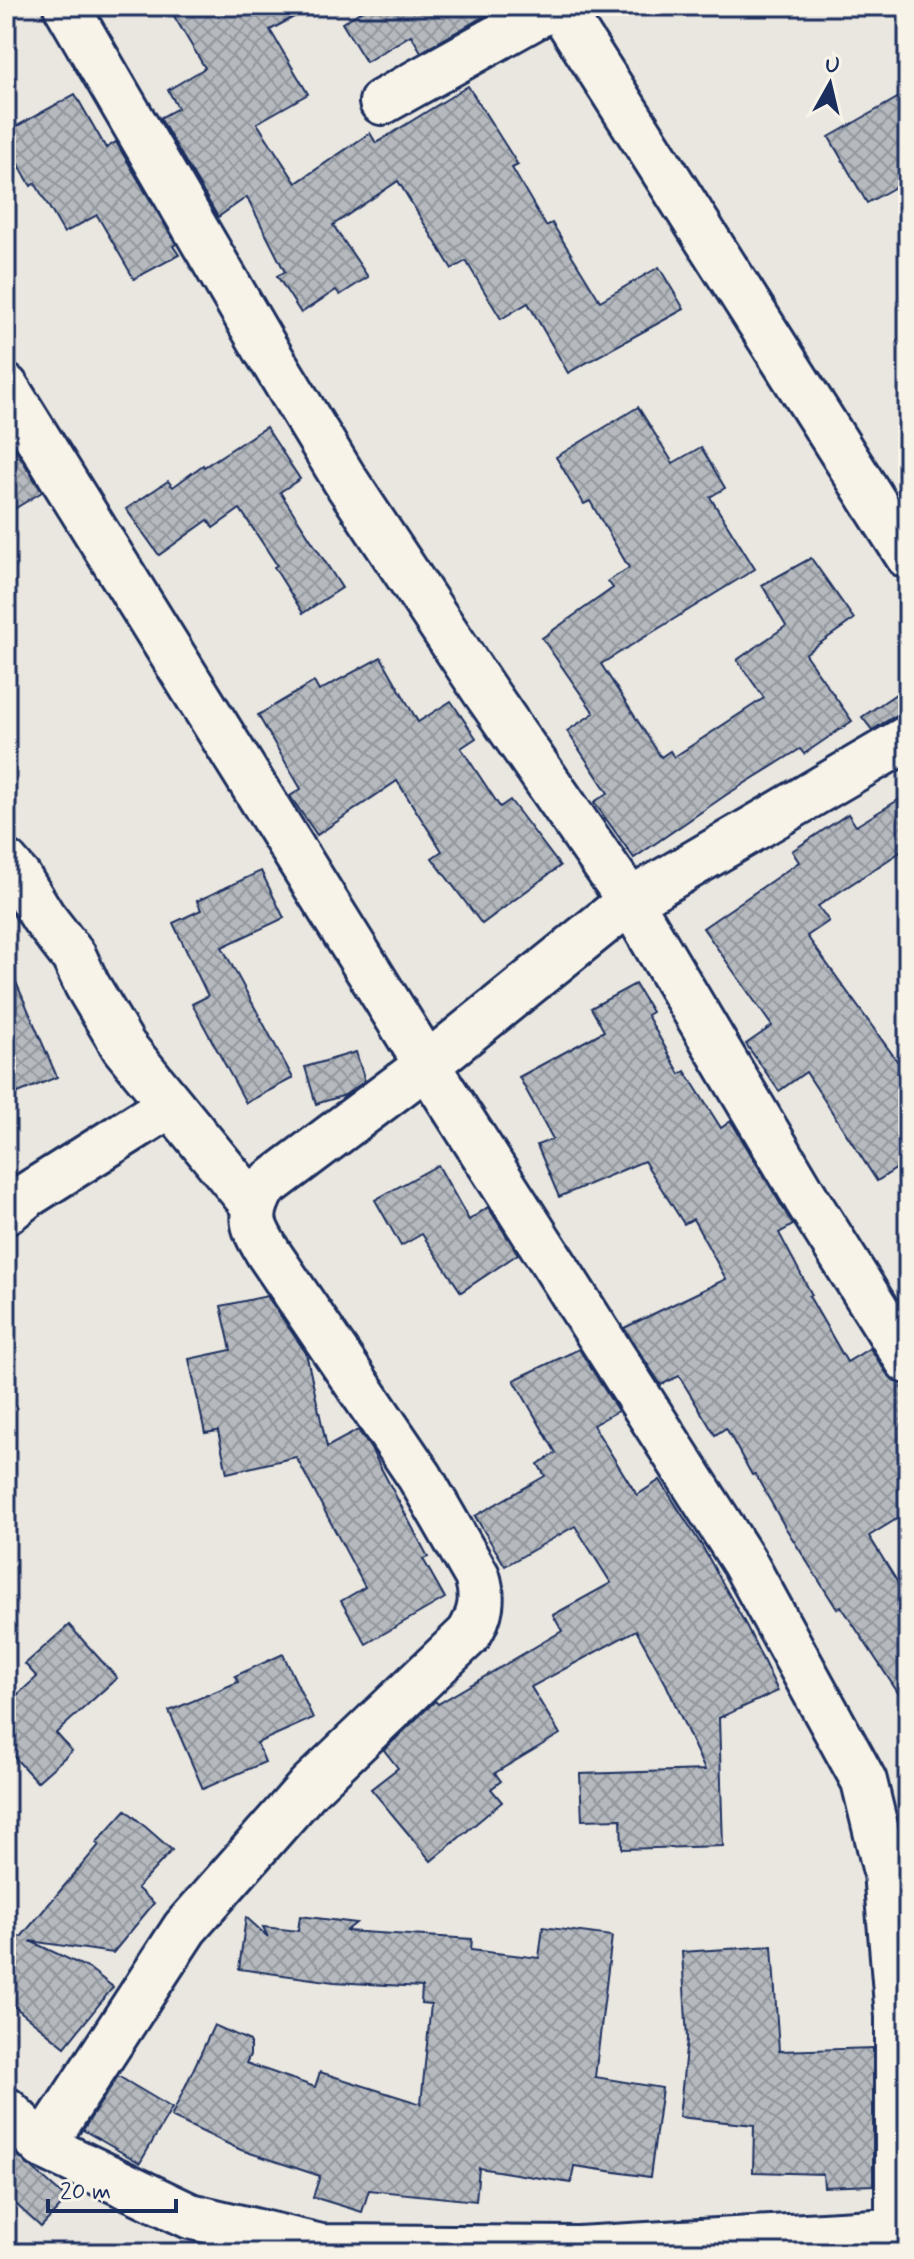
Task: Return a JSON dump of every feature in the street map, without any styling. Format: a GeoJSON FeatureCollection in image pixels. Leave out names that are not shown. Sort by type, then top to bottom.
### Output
{"type":"FeatureCollection","features":[{"type":"Feature","properties":{"kind":"street"},"geometry":{"type":"LineString","coordinates":[[66,6],[345,480],[484,690],[630,901],[807,1200],[908,1361]]}},
{"type":"Feature","properties":{"kind":"street"},"geometry":{"type":"LineString","coordinates":[[382,102],[556,6],[908,556]]}},
{"type":"Feature","properties":{"kind":"street"},"geometry":{"type":"LineString","coordinates":[[6,387],[427,1065],[744,1562],[864,1781],[886,1872],[898,2017],[898,2238],[578,2249],[321,2247],[190,2216],[43,2146],[6,2110]]}},
{"type":"Feature","properties":{"kind":"street"},"geometry":{"type":"LineString","coordinates":[[43,2146],[185,1928],[309,1787],[469,1634],[481,1607],[482,1593],[477,1576],[420,1477],[256,1232],[254,1206],[263,1188],[427,1065],[630,901],[908,738]]}},
{"type":"Feature","properties":{"kind":"street"},"geometry":{"type":"LineString","coordinates":[[6,863],[74,957],[124,1047],[254,1206]]}},
{"type":"Feature","properties":{"kind":"street"},"geometry":{"type":"LineString","coordinates":[[6,1212],[26,1196],[170,1105]]}},
{"type":"Feature","properties":{"kind":"building"},"geometry":{"type":"Polygon","coordinates":[[[168,6],[314,6],[270,30],[308,94],[257,123],[296,183],[370,133],[376,143],[468,86],[518,165],[512,168],[546,226],[552,223],[600,301],[659,267],[684,309],[568,373],[528,303],[501,319],[466,261],[452,269],[398,181],[333,225],[368,277],[340,295],[336,290],[301,313],[277,276],[285,272],[247,197],[218,217],[160,118],[178,108],[168,90],[205,68],[168,6]]]}},
{"type":"Feature","properties":{"kind":"building"},"geometry":{"type":"Polygon","coordinates":[[[370,6],[502,6],[421,52],[411,35],[366,62],[342,23],[370,6]]]}},
{"type":"Feature","properties":{"kind":"building"},"geometry":{"type":"Polygon","coordinates":[[[908,92],[908,180],[867,203],[829,137],[908,92]]]}},
{"type":"Feature","properties":{"kind":"building"},"geometry":{"type":"Polygon","coordinates":[[[75,94],[106,148],[116,142],[176,244],[173,246],[179,255],[134,279],[97,215],[64,233],[35,183],[31,186],[6,142],[6,132],[75,94]]]}},
{"type":"Feature","properties":{"kind":"building"},"geometry":{"type":"Polygon","coordinates":[[[638,407],[673,463],[701,447],[725,488],[710,497],[755,569],[601,664],[661,757],[670,751],[674,757],[764,698],[737,660],[786,626],[762,585],[811,558],[854,619],[805,654],[852,721],[804,754],[800,749],[726,795],[634,858],[594,802],[608,793],[567,731],[594,713],[542,638],[613,588],[608,581],[629,568],[590,501],[584,504],[556,457],[638,407]]]}},
{"type":"Feature","properties":{"kind":"building"},"geometry":{"type":"Polygon","coordinates":[[[266,427],[300,479],[280,492],[342,588],[303,613],[274,567],[277,565],[240,509],[213,528],[208,520],[159,555],[126,509],[168,481],[173,487],[266,427]]]}},
{"type":"Feature","properties":{"kind":"building"},"geometry":{"type":"Polygon","coordinates":[[[6,434],[42,492],[6,514],[6,434]]]}},
{"type":"Feature","properties":{"kind":"building"},"geometry":{"type":"Polygon","coordinates":[[[381,657],[418,722],[451,701],[476,738],[461,748],[500,807],[510,800],[560,866],[482,924],[432,858],[442,851],[397,781],[317,835],[290,796],[301,789],[258,715],[314,682],[319,691],[381,657]]]}},
{"type":"Feature","properties":{"kind":"building"},"geometry":{"type":"Polygon","coordinates":[[[908,686],[908,713],[895,716],[872,730],[862,717],[908,686]]]}},
{"type":"Feature","properties":{"kind":"building"},"geometry":{"type":"Polygon","coordinates":[[[908,794],[908,847],[818,906],[829,921],[807,936],[908,1076],[908,1161],[877,1181],[806,1072],[779,1091],[746,1044],[772,1026],[703,928],[799,862],[792,851],[848,814],[856,826],[908,794]]]}},
{"type":"Feature","properties":{"kind":"building"},"geometry":{"type":"Polygon","coordinates":[[[261,871],[284,918],[222,947],[293,1078],[246,1103],[192,1004],[208,996],[173,923],[201,910],[197,901],[261,871]]]}},
{"type":"Feature","properties":{"kind":"building"},"geometry":{"type":"Polygon","coordinates":[[[6,959],[57,1077],[6,1098],[6,959]]]}},
{"type":"Feature","properties":{"kind":"building"},"geometry":{"type":"Polygon","coordinates":[[[635,984],[652,1012],[647,1015],[680,1074],[685,1071],[721,1128],[731,1121],[793,1225],[779,1233],[812,1295],[809,1296],[847,1362],[870,1348],[908,1399],[908,1512],[869,1536],[908,1599],[908,1708],[841,1606],[837,1609],[755,1474],[752,1475],[726,1428],[715,1435],[679,1376],[661,1385],[624,1328],[726,1279],[693,1219],[684,1224],[644,1161],[559,1197],[537,1145],[553,1139],[519,1077],[604,1031],[591,1008],[635,984]]]}},
{"type":"Feature","properties":{"kind":"building"},"geometry":{"type":"Polygon","coordinates":[[[356,1052],[365,1081],[345,1095],[316,1104],[305,1067],[356,1052]]]}},
{"type":"Feature","properties":{"kind":"building"},"geometry":{"type":"Polygon","coordinates":[[[438,1165],[469,1220],[488,1207],[518,1254],[461,1292],[422,1234],[401,1246],[375,1200],[438,1165]]]}},
{"type":"Feature","properties":{"kind":"building"},"geometry":{"type":"Polygon","coordinates":[[[267,1296],[306,1353],[327,1447],[358,1430],[428,1557],[423,1559],[445,1598],[366,1644],[341,1601],[365,1587],[296,1457],[227,1473],[218,1431],[205,1433],[189,1359],[231,1350],[221,1306],[267,1296]]]}},
{"type":"Feature","properties":{"kind":"building"},"geometry":{"type":"Polygon","coordinates":[[[579,1349],[618,1411],[593,1425],[637,1495],[660,1480],[702,1546],[778,1691],[719,1718],[723,1846],[622,1849],[621,1819],[582,1820],[580,1774],[705,1770],[666,1684],[636,1630],[531,1687],[560,1734],[495,1773],[501,1781],[491,1789],[502,1802],[431,1861],[371,1789],[398,1768],[384,1750],[435,1701],[438,1704],[562,1631],[553,1615],[611,1583],[575,1526],[505,1566],[475,1516],[545,1476],[538,1464],[556,1453],[514,1380],[579,1349]]]}},
{"type":"Feature","properties":{"kind":"building"},"geometry":{"type":"Polygon","coordinates":[[[69,1625],[117,1678],[56,1733],[72,1751],[37,1782],[6,1748],[6,1705],[37,1677],[25,1664],[69,1625]]]}},
{"type":"Feature","properties":{"kind":"building"},"geometry":{"type":"Polygon","coordinates":[[[283,1654],[313,1718],[257,1743],[265,1762],[203,1789],[169,1711],[238,1682],[235,1676],[283,1654]]]}},
{"type":"Feature","properties":{"kind":"building"},"geometry":{"type":"Polygon","coordinates":[[[126,1810],[172,1850],[137,1888],[154,1903],[113,1953],[30,1941],[90,1969],[113,1987],[65,2047],[6,2000],[6,1931],[21,1937],[126,1810]]]}},
{"type":"Feature","properties":{"kind":"building"},"geometry":{"type":"Polygon","coordinates":[[[300,1916],[356,1923],[346,1931],[472,1939],[471,1950],[539,1958],[543,1927],[612,1936],[595,2077],[662,2088],[650,2177],[574,2166],[571,2183],[479,2168],[476,2201],[369,2190],[362,2212],[313,2197],[320,2176],[241,2150],[171,2117],[214,2025],[250,2041],[250,2055],[246,2063],[315,2087],[320,2072],[421,2104],[431,2004],[421,2003],[422,1987],[334,1982],[239,1969],[246,1917],[268,1937],[263,1927],[298,1931],[300,1916]]]}},
{"type":"Feature","properties":{"kind":"building"},"geometry":{"type":"Polygon","coordinates":[[[772,1946],[779,2051],[873,2048],[873,2185],[824,2187],[823,2174],[753,2172],[754,2125],[679,2117],[687,2039],[682,1952],[772,1946]]]}},
{"type":"Feature","properties":{"kind":"building"},"geometry":{"type":"Polygon","coordinates":[[[118,2076],[172,2108],[140,2163],[83,2130],[118,2076]]]}},
{"type":"Feature","properties":{"kind":"building"},"geometry":{"type":"Polygon","coordinates":[[[6,2145],[67,2199],[41,2227],[6,2195],[6,2145]]]}}]}
